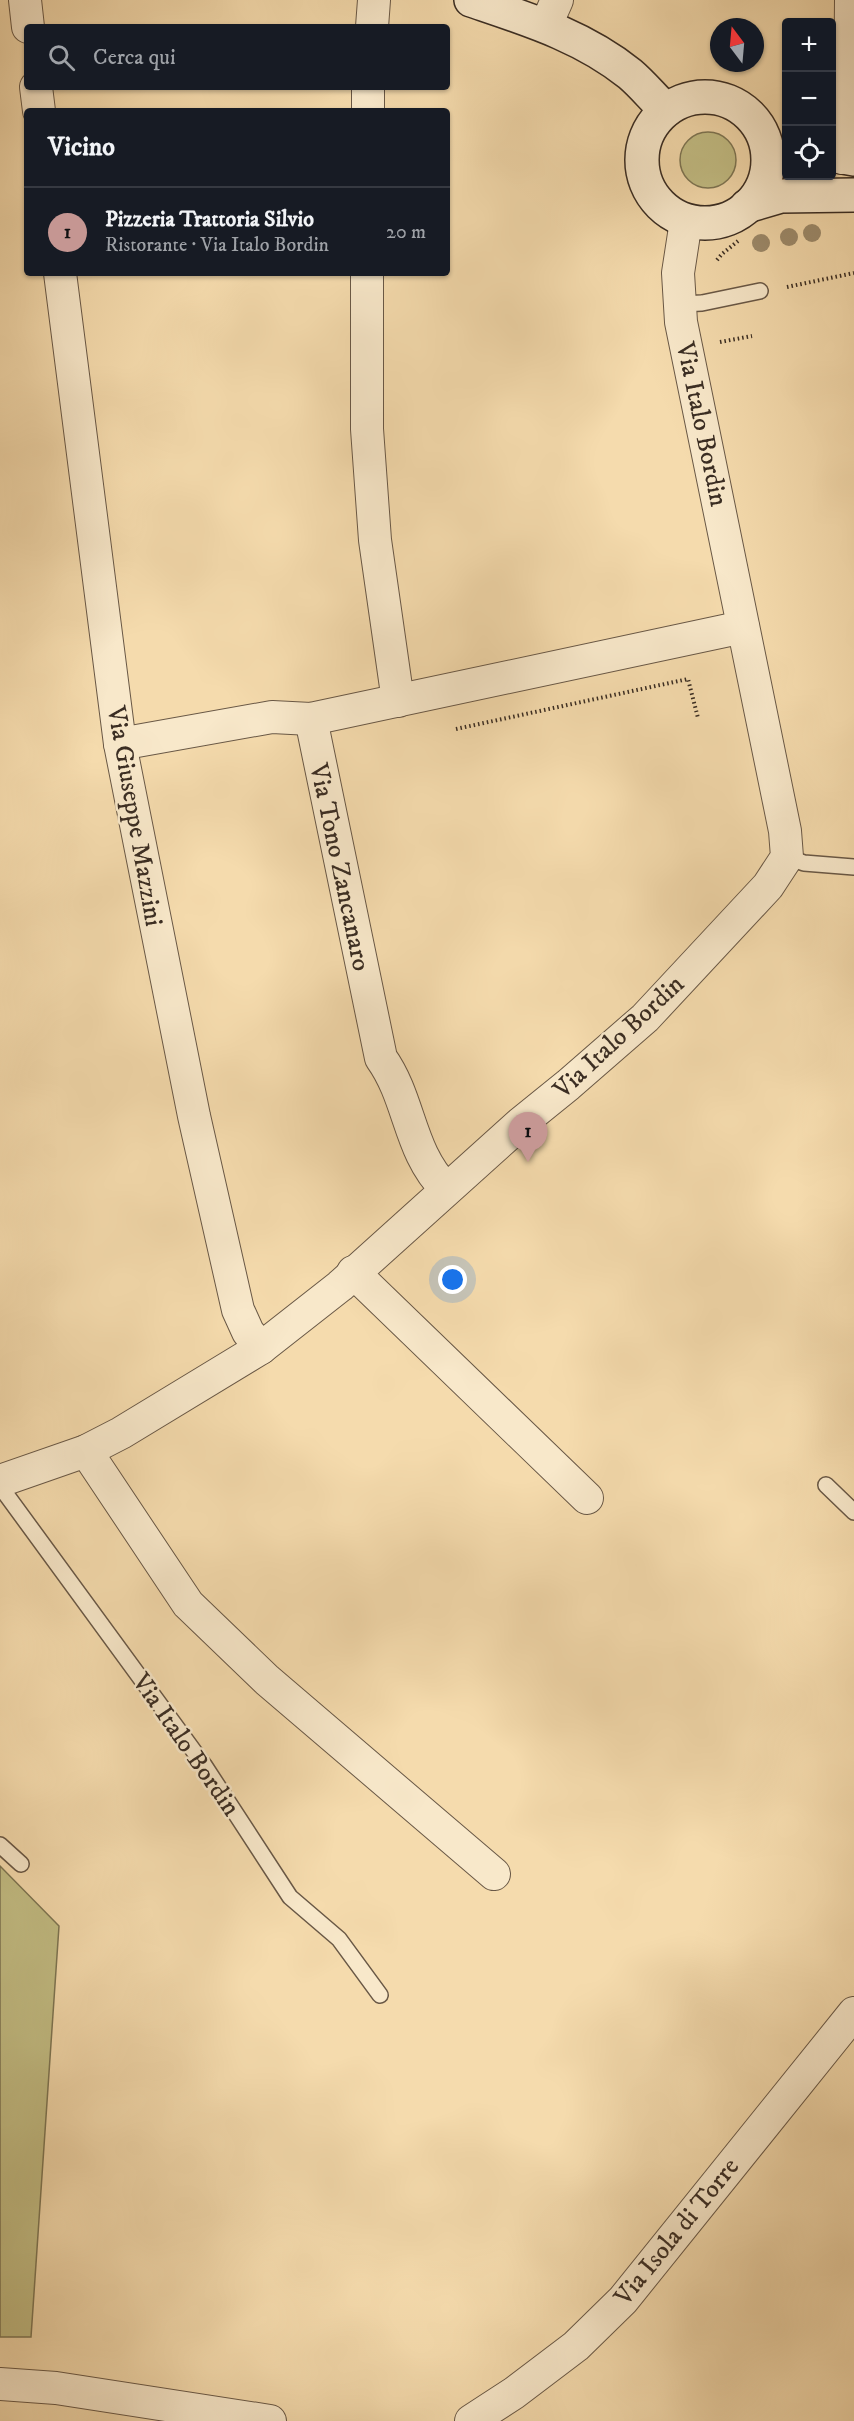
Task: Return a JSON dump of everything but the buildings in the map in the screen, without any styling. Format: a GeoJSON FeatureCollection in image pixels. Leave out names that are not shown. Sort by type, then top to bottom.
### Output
{"type":"FeatureCollection","features":[{"type":"Feature","properties":{"kind":"main road"},"geometry":{"type":"LineString","coordinates":[[471,0],[552,13],[591,47],[630,75],[666,110]]}},
{"type":"Feature","properties":{"kind":"main road"},"geometry":{"type":"LineString","coordinates":[[715,98],[731,103],[746,112],[757,125],[765,141],[768,158],[766,176],[759,192],[734,216],[718,222],[702,223],[686,220],[668,212],[654,198],[645,181],[641,162],[644,142],[652,124],[666,110],[681,101],[715,98]]}},
{"type":"Feature","properties":{"kind":"main road"},"geometry":{"type":"LineString","coordinates":[[757,125],[782,143]]}},
{"type":"Feature","properties":{"kind":"main road"},"geometry":{"type":"LineString","coordinates":[[747,206],[781,196],[854,195]]}},
{"type":"Feature","properties":{"kind":"street"},"geometry":{"type":"LineString","coordinates":[[25,0],[28,24]]}},
{"type":"Feature","properties":{"kind":"street"},"geometry":{"type":"LineString","coordinates":[[372,24],[374,0]]}},
{"type":"Feature","properties":{"kind":"street"},"geometry":{"type":"LineString","coordinates":[[843,157],[850,115],[851,0]]}},
{"type":"Feature","properties":{"kind":"street"},"geometry":{"type":"LineString","coordinates":[[36,90],[39,108]]}},
{"type":"Feature","properties":{"kind":"street"},"geometry":{"type":"LineString","coordinates":[[368,90],[368,108]]}},
{"type":"Feature","properties":{"kind":"street","name":"Via Italo Bordin"},"geometry":{"type":"LineString","coordinates":[[0,1481],[86,1451],[121,1433],[261,1348],[340,1286],[446,1189],[645,1018],[768,886],[787,857],[785,831],[681,322],[678,273],[686,220]]}},
{"type":"Feature","properties":{"kind":"street","name":"Via Giuseppe Mazzini"},"geometry":{"type":"LineString","coordinates":[[60,276],[120,744],[194,1116],[238,1310],[248,1332],[261,1348]]}},
{"type":"Feature","properties":{"kind":"street"},"geometry":{"type":"LineString","coordinates":[[368,276],[367,429],[375,540],[398,701]]}},
{"type":"Feature","properties":{"kind":"street"},"geometry":{"type":"LineString","coordinates":[[120,744],[272,717],[311,719],[743,627]]}},
{"type":"Feature","properties":{"kind":"street","name":"Via Tono Zancanaro"},"geometry":{"type":"LineString","coordinates":[[311,719],[381,1058],[393,1075],[418,1148],[432,1176],[446,1189]]}},
{"type":"Feature","properties":{"kind":"street"},"geometry":{"type":"LineString","coordinates":[[354,1272],[586,1498]]}},
{"type":"Feature","properties":{"kind":"street"},"geometry":{"type":"LineString","coordinates":[[86,1451],[188,1604],[267,1680],[494,1874]]}},
{"type":"Feature","properties":{"kind":"street","name":"Via Isola di Torre"},"geometry":{"type":"LineString","coordinates":[[471,2421],[514,2393],[576,2346],[623,2300],[854,2013]]}},
{"type":"Feature","properties":{"kind":"street"},"geometry":{"type":"LineString","coordinates":[[0,2384],[56,2388],[270,2421]]}},
{"type":"Feature","properties":{"kind":"lane"},"geometry":{"type":"LineString","coordinates":[[680,304],[702,303],[760,291]]}},
{"type":"Feature","properties":{"kind":"lane"},"geometry":{"type":"LineString","coordinates":[[787,857],[804,862],[854,867]]}},
{"type":"Feature","properties":{"kind":"lane"},"geometry":{"type":"LineString","coordinates":[[826,1485],[854,1512]]}},
{"type":"Feature","properties":{"kind":"lane","name":"Via Italo Bordin"},"geometry":{"type":"LineString","coordinates":[[0,1486],[204,1764],[290,1897],[339,1939],[380,1995]]}},
{"type":"Feature","properties":{"kind":"lane"},"geometry":{"type":"LineString","coordinates":[[0,1845],[21,1864]]}},
{"type":"Feature","properties":{"kind":"path"},"geometry":{"type":"LineString","coordinates":[[760,291],[854,273]]}},
{"type":"Feature","properties":{"kind":"path"},"geometry":{"type":"LineString","coordinates":[[719,342],[752,336]]}},
{"type":"Feature","properties":{"kind":"path"},"geometry":{"type":"LineString","coordinates":[[456,729],[688,679],[698,718]]}},
{"type":"Feature","properties":{"kind":"shaded area"},"geometry":{"type":"Polygon","coordinates":[[[702,132],[714,132],[724,136],[732,144],[736,160],[732,176],[724,184],[714,188],[702,188],[692,184],[684,176],[680,166],[680,154],[684,144],[692,136],[702,132]]]}},
{"type":"Feature","properties":{"kind":"shaded area"},"geometry":{"type":"Polygon","coordinates":[[[0,1866],[59,1926],[31,2337],[0,2337],[0,1866]]]}},
{"type":"Feature","properties":{"kind":"place","name":"Pizzeria Trattoria Silvio"},"geometry":{"type":"Point","coordinates":[528,1162]}}]}
